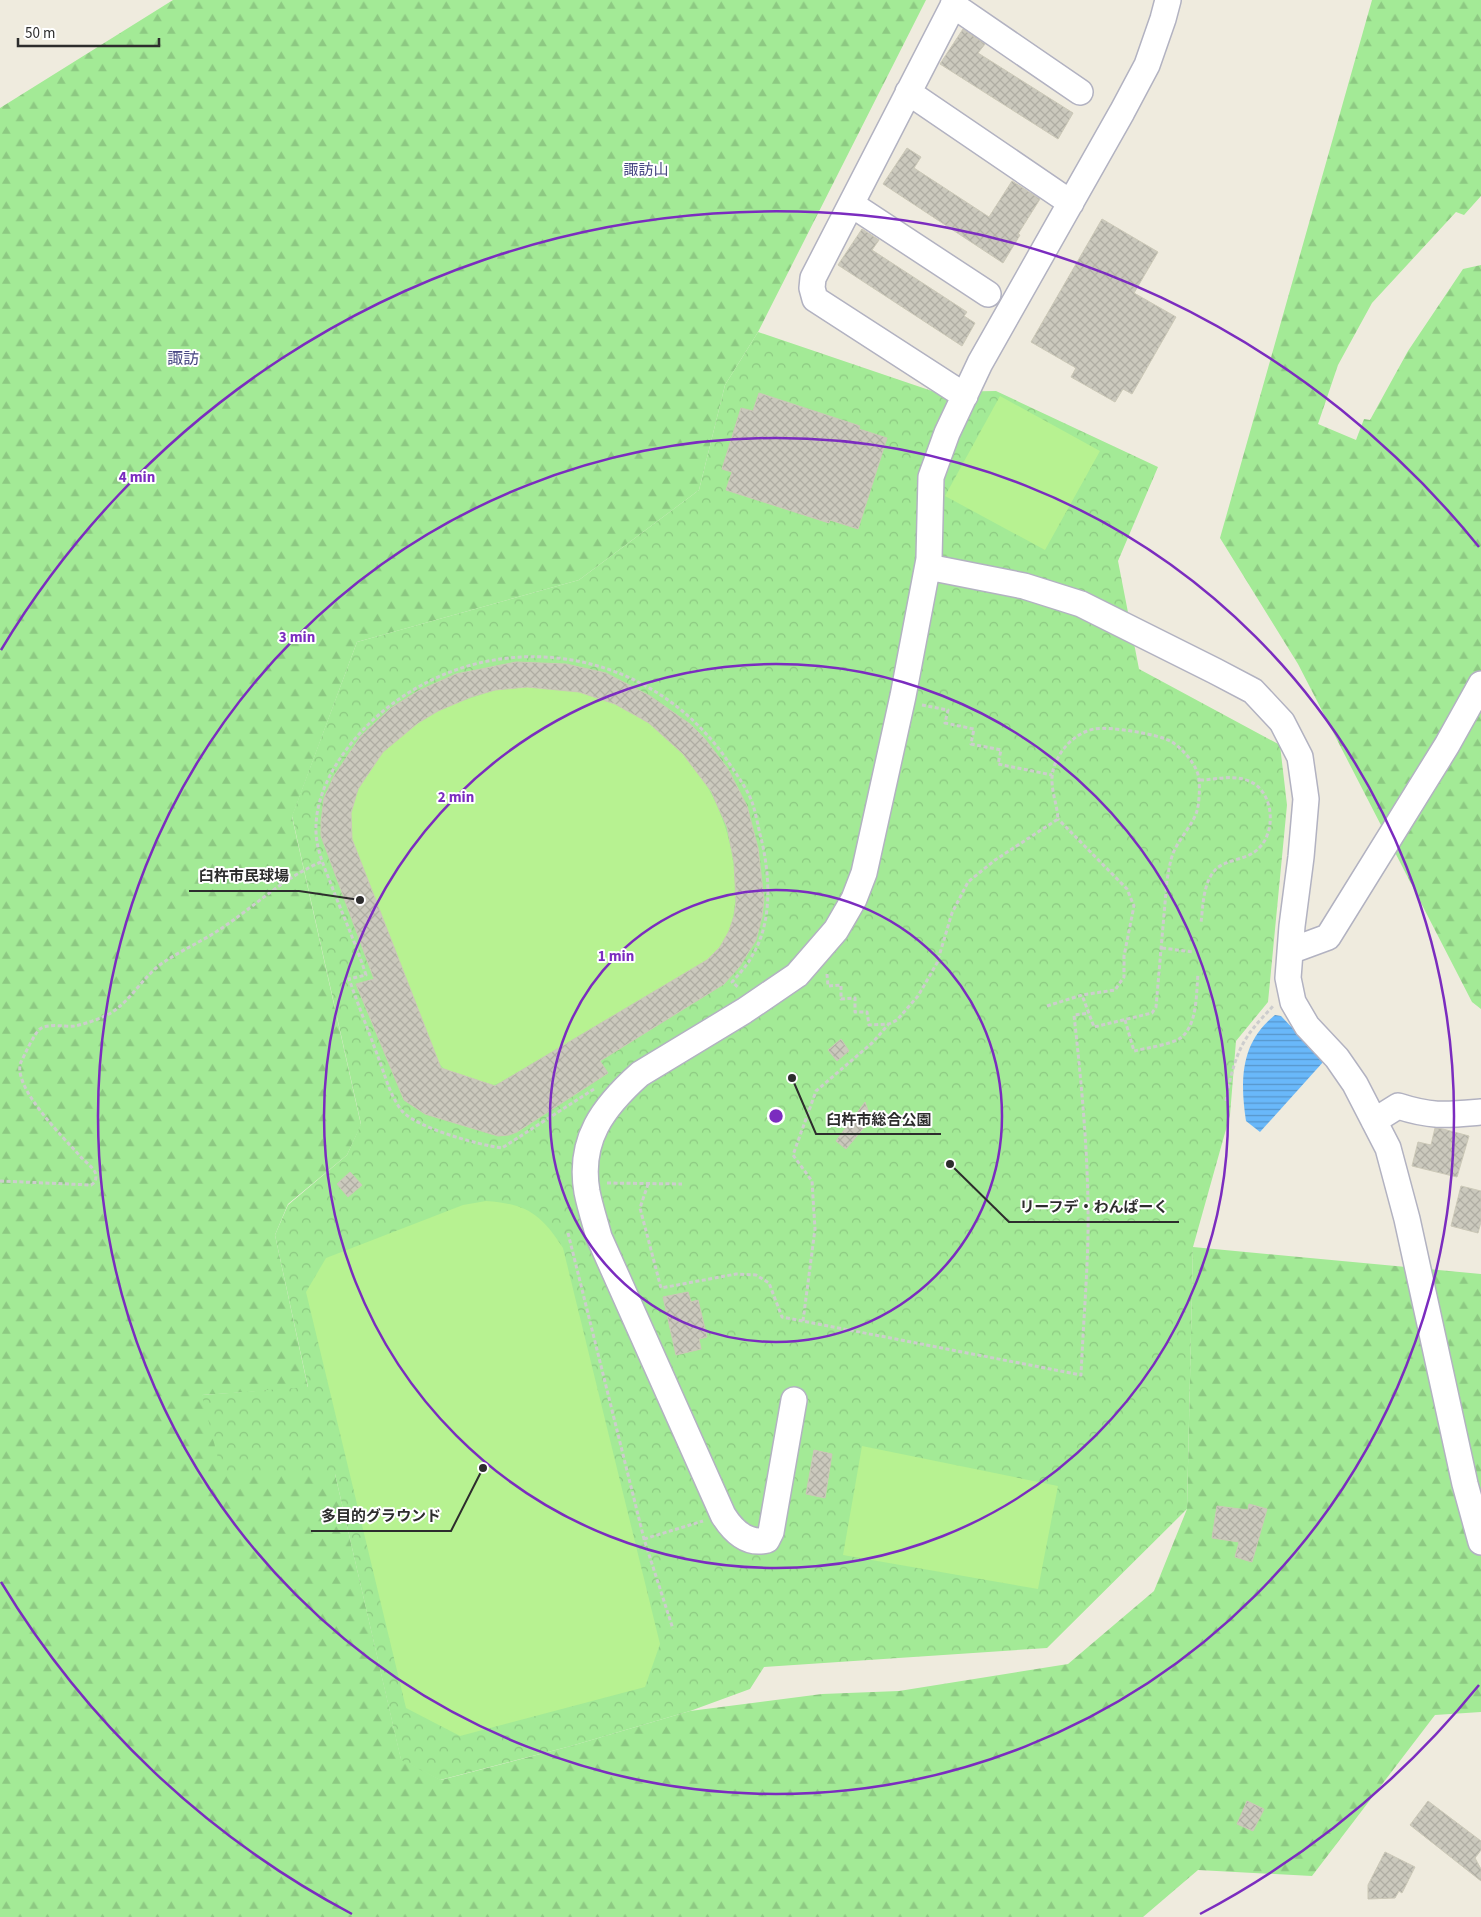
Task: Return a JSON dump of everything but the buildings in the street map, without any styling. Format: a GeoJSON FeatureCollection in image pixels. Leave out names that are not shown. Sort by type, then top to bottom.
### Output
{"type":"FeatureCollection","features":[{"type":"Feature","properties":{"kind":"street"},"geometry":{"type":"LineString","coordinates":[[794,1400],[771,1532],[767,1540],[760,1542],[740,1536],[731,1528],[723,1516],[599,1237],[587,1188],[586,1150],[590,1138],[604,1113],[616,1097],[640,1074],[744,1011],[797,974],[836,930],[854,899],[864,873],[903,696],[928,567],[931,477],[947,432],[980,364],[1147,65],[1164,19],[1168,0]]}},
{"type":"Feature","properties":{"kind":"street"},"geometry":{"type":"LineString","coordinates":[[965,396],[815,299],[812,288],[813,278],[954,3],[1080,92]]}},
{"type":"Feature","properties":{"kind":"street"},"geometry":{"type":"LineString","coordinates":[[908,92],[1071,203]]}},
{"type":"Feature","properties":{"kind":"street"},"geometry":{"type":"LineString","coordinates":[[851,204],[988,294]]}},
{"type":"Feature","properties":{"kind":"street"},"geometry":{"type":"LineString","coordinates":[[928,567],[1024,586],[1080,604],[1253,691],[1282,722],[1300,756],[1306,799],[1288,978],[1293,1002],[1307,1026],[1337,1058],[1355,1084],[1388,1148],[1481,1542]]}},
{"type":"Feature","properties":{"kind":"street"},"geometry":{"type":"LineString","coordinates":[[1290,951],[1328,937],[1446,745],[1481,684]]}},
{"type":"Feature","properties":{"kind":"street"},"geometry":{"type":"LineString","coordinates":[[1374,1122],[1398,1106],[1422,1114],[1444,1116],[1481,1112]]}},
{"type":"Feature","properties":{"kind":"path"},"geometry":{"type":"LineString","coordinates":[[596,1087],[502,1148],[485,1146],[424,1125],[410,1118],[402,1111],[390,1089],[349,979],[366,975],[321,862],[316,827],[323,790],[356,737],[391,705],[444,675],[490,661],[535,657],[572,659],[595,664],[620,673],[655,690],[684,711],[703,728],[722,752],[741,782],[752,803],[765,855],[767,906],[759,943],[753,956],[732,982],[743,992]]}},
{"type":"Feature","properties":{"kind":"path"},"geometry":{"type":"LineString","coordinates":[[920,705],[948,710],[946,723],[974,729],[971,744],[1001,750],[998,764],[1052,775]]}},
{"type":"Feature","properties":{"kind":"path"},"geometry":{"type":"LineString","coordinates":[[1047,1006],[1082,995],[1115,990],[1124,977],[1124,956],[1134,906],[1127,889],[1058,819],[1053,798],[1052,775],[1058,760],[1070,741],[1094,729],[1110,728],[1157,737],[1172,742],[1189,759],[1200,780],[1196,812],[1170,861],[1156,1007],[1152,1013],[1094,1027],[1082,995]]}},
{"type":"Feature","properties":{"kind":"path"},"geometry":{"type":"LineString","coordinates":[[1200,780],[1230,776],[1248,780],[1256,785],[1266,797],[1270,818],[1268,835],[1259,848],[1253,853],[1217,868],[1213,874],[1206,885],[1201,923]]}},
{"type":"Feature","properties":{"kind":"path"},"geometry":{"type":"LineString","coordinates":[[803,1321],[815,1229],[814,1210],[812,1181],[793,1155],[816,1090],[872,1043],[889,1024],[897,1020],[918,996],[937,963],[952,913],[968,882],[995,860],[1058,819]]}},
{"type":"Feature","properties":{"kind":"path"},"geometry":{"type":"LineString","coordinates":[[0,1181],[91,1184],[96,1177],[94,1170],[80,1157],[31,1098],[23,1084],[20,1066],[38,1030],[46,1026],[73,1026],[103,1017],[116,1010],[161,964],[184,949],[211,936],[299,872],[321,862]]}},
{"type":"Feature","properties":{"kind":"path"},"geometry":{"type":"LineString","coordinates":[[1162,948],[1193,952]]}},
{"type":"Feature","properties":{"kind":"path"},"geometry":{"type":"LineString","coordinates":[[826,970],[828,986],[841,985],[841,999],[855,998],[854,1012],[867,1012],[869,1024],[889,1024]]}},
{"type":"Feature","properties":{"kind":"path"},"geometry":{"type":"LineString","coordinates":[[1125,1019],[1134,1051],[1178,1039],[1185,1034],[1193,1017],[1198,974]]}},
{"type":"Feature","properties":{"kind":"path"},"geometry":{"type":"LineString","coordinates":[[1226,1101],[1230,1076],[1251,1031],[1279,1000]]}},
{"type":"Feature","properties":{"kind":"path"},"geometry":{"type":"LineString","coordinates":[[648,1184],[640,1208],[662,1288],[736,1274],[756,1275],[769,1283],[782,1317],[1081,1375],[1088,1204],[1083,1094],[1074,1015],[1089,1013]]}},
{"type":"Feature","properties":{"kind":"path"},"geometry":{"type":"LineString","coordinates":[[587,1188],[682,1184]]}},
{"type":"Feature","properties":{"kind":"path"},"geometry":{"type":"LineString","coordinates":[[568,1233],[644,1539],[673,1629]]}},
{"type":"Feature","properties":{"kind":"path"},"geometry":{"type":"LineString","coordinates":[[644,1539],[723,1516]]}},
{"type":"Feature","properties":{"kind":"green space"},"geometry":{"type":"Polygon","coordinates":[[[173,0],[926,0],[758,332],[725,385],[699,490],[579,580],[357,642],[292,817],[361,1125],[347,1155],[288,1204],[275,1235],[308,1388],[202,1395],[335,1474],[401,1759],[441,1780],[571,1746],[690,1711],[822,1694],[899,1691],[1068,1664],[1154,1591],[1187,1509],[1193,1247],[1481,1274],[1481,1712],[1435,1715],[1312,1876],[1198,1870],[1143,1917],[0,1917],[0,108],[173,0]]]}},
{"type":"Feature","properties":{"kind":"green space"},"geometry":{"type":"Polygon","coordinates":[[[1372,0],[1481,0],[1481,196],[1464,215],[1456,212],[1372,303],[1338,365],[1318,424],[1356,440],[1364,419],[1370,420],[1408,351],[1463,269],[1481,265],[1481,1009],[1472,1002],[1298,664],[1220,538],[1372,0]]]}},
{"type":"Feature","properties":{"kind":"green space"},"geometry":{"type":"Polygon","coordinates":[[[758,332],[935,392],[996,391],[1158,467],[1118,561],[1139,669],[1280,745],[1287,805],[1268,1002],[1236,1041],[1230,1115],[1193,1247],[1187,1509],[1047,1648],[764,1667],[750,1689],[690,1711],[571,1746],[440,1780],[401,1760],[335,1474],[222,1474],[202,1395],[308,1387],[275,1235],[288,1205],[347,1155],[361,1124],[292,816],[357,642],[579,580],[699,490],[725,385],[758,332]]]}},
{"type":"Feature","properties":{"kind":"green space"},"geometry":{"type":"Polygon","coordinates":[[[1000,396],[1100,451],[1045,550],[945,496],[1000,396]]]}},
{"type":"Feature","properties":{"kind":"green space"},"geometry":{"type":"Polygon","coordinates":[[[527,687],[574,691],[609,702],[636,715],[657,729],[676,746],[693,765],[707,786],[718,808],[727,832],[732,856],[735,903],[734,914],[727,934],[722,943],[707,960],[493,1085],[444,1069],[439,1063],[352,839],[351,813],[355,797],[363,780],[383,752],[410,728],[426,717],[453,704],[495,690],[527,687]]]}},
{"type":"Feature","properties":{"kind":"green space"},"geometry":{"type":"Polygon","coordinates":[[[486,1201],[512,1205],[532,1213],[540,1219],[563,1248],[660,1644],[645,1687],[460,1736],[406,1708],[306,1292],[326,1258],[463,1205],[486,1201]]]}},
{"type":"Feature","properties":{"kind":"green space"},"geometry":{"type":"Polygon","coordinates":[[[862,1446],[1058,1486],[1038,1589],[843,1555],[862,1446]]]}},
{"type":"Feature","properties":{"kind":"water"},"geometry":{"type":"Polygon","coordinates":[[[1275,1015],[1281,1016],[1324,1061],[1260,1132],[1246,1121],[1243,1077],[1249,1050],[1255,1038],[1263,1026],[1275,1015]]]}},
{"type":"Feature","properties":{"kind":"place","name":"臼杵市民球場"},"geometry":{"type":"Point","coordinates":[360,900]}},
{"type":"Feature","properties":{"kind":"place","name":"臼杵市総合公園"},"geometry":{"type":"Point","coordinates":[792,1078]}},
{"type":"Feature","properties":{"kind":"place","name":"リーフデ・わんぱーく"},"geometry":{"type":"Point","coordinates":[950,1164]}},
{"type":"Feature","properties":{"kind":"place","name":"多目的グラウンド"},"geometry":{"type":"Point","coordinates":[483,1468]}},
{"type":"Feature","properties":{"kind":"district","name":"諏訪山"},"geometry":{"type":"Point","coordinates":[646,170]}},
{"type":"Feature","properties":{"kind":"district","name":"諏訪"},"geometry":{"type":"Point","coordinates":[183,358]}}]}
